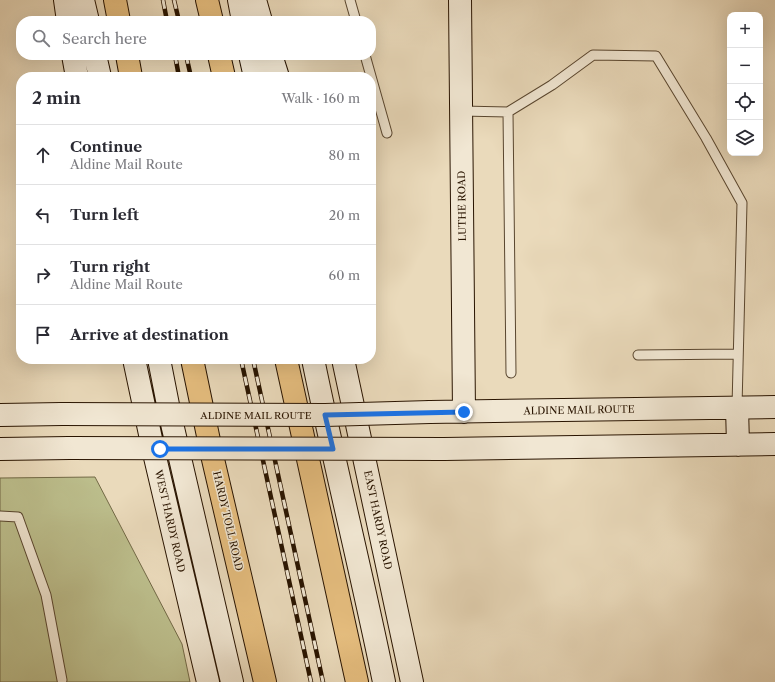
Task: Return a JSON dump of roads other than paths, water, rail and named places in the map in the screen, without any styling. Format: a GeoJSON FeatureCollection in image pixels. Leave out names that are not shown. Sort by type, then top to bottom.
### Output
{"type":"FeatureCollection","features":[{"type":"Feature","properties":{"kind":"highway"},"geometry":{"type":"LineString","coordinates":[[115,0],[118,16]]}},
{"type":"Feature","properties":{"kind":"highway"},"geometry":{"type":"LineString","coordinates":[[207,0],[211,16]]}},
{"type":"Feature","properties":{"kind":"highway"},"geometry":{"type":"LineString","coordinates":[[128,60],[130,72]]}},
{"type":"Feature","properties":{"kind":"highway"},"geometry":{"type":"LineString","coordinates":[[220,60],[223,72]]}},
{"type":"Feature","properties":{"kind":"highway","name":"HARDY TOLL ROAD"},"geometry":{"type":"LineString","coordinates":[[193,364],[214,462],[265,682]]}},
{"type":"Feature","properties":{"kind":"highway"},"geometry":{"type":"LineString","coordinates":[[287,364],[356,682]]}},
{"type":"Feature","properties":{"kind":"main road"},"geometry":{"type":"LineString","coordinates":[[65,0],[67,16]]}},
{"type":"Feature","properties":{"kind":"main road"},"geometry":{"type":"LineString","coordinates":[[83,0],[87,16]]}},
{"type":"Feature","properties":{"kind":"main road"},"geometry":{"type":"LineString","coordinates":[[239,0],[242,16]]}},
{"type":"Feature","properties":{"kind":"main road"},"geometry":{"type":"LineString","coordinates":[[255,0],[260,16]]}},
{"type":"Feature","properties":{"kind":"main road","name":"LUTHE ROAD"},"geometry":{"type":"LineString","coordinates":[[460,0],[464,412]]}},
{"type":"Feature","properties":{"kind":"main road"},"geometry":{"type":"LineString","coordinates":[[74,60],[76,72]]}},
{"type":"Feature","properties":{"kind":"main road"},"geometry":{"type":"LineString","coordinates":[[96,60],[99,72]]}},
{"type":"Feature","properties":{"kind":"main road"},"geometry":{"type":"LineString","coordinates":[[251,60],[254,72]]}},
{"type":"Feature","properties":{"kind":"main road"},"geometry":{"type":"LineString","coordinates":[[273,60],[276,72]]}},
{"type":"Feature","properties":{"kind":"main road","name":"WEST HARDY ROAD"},"geometry":{"type":"LineString","coordinates":[[135,364],[154,452],[208,682]]}},
{"type":"Feature","properties":{"kind":"main road"},"geometry":{"type":"LineString","coordinates":[[160,364],[170,415],[232,682]]}},
{"type":"Feature","properties":{"kind":"main road"},"geometry":{"type":"LineString","coordinates":[[314,364],[367,598],[384,682]]}},
{"type":"Feature","properties":{"kind":"main road","name":"EAST HARDY ROAD"},"geometry":{"type":"LineString","coordinates":[[344,364],[412,682]]}},
{"type":"Feature","properties":{"kind":"main road"},"geometry":{"type":"LineString","coordinates":[[737,407],[738,445]]}},
{"type":"Feature","properties":{"kind":"main road","name":"ALDINE MAIL ROUTE"},"geometry":{"type":"LineString","coordinates":[[0,415],[325,415],[775,407]]}},
{"type":"Feature","properties":{"kind":"main road"},"geometry":{"type":"LineString","coordinates":[[0,449],[444,449],[775,444]]}},
{"type":"Feature","properties":{"kind":"lane"},"geometry":{"type":"LineString","coordinates":[[350,0],[355,16]]}},
{"type":"Feature","properties":{"kind":"lane"},"geometry":{"type":"LineString","coordinates":[[461,111],[508,112],[552,85],[593,55],[656,56],[706,138],[742,203],[737,407]]}},
{"type":"Feature","properties":{"kind":"lane"},"geometry":{"type":"LineString","coordinates":[[366,60],[370,72]]}},
{"type":"Feature","properties":{"kind":"lane"},"geometry":{"type":"LineString","coordinates":[[376,94],[387,133]]}},
{"type":"Feature","properties":{"kind":"lane"},"geometry":{"type":"LineString","coordinates":[[508,112],[511,373]]}},
{"type":"Feature","properties":{"kind":"lane"},"geometry":{"type":"LineString","coordinates":[[638,355],[738,354]]}},
{"type":"Feature","properties":{"kind":"lane"},"geometry":{"type":"LineString","coordinates":[[0,516],[18,517],[46,596],[62,680]]}},
{"type":"Feature","properties":{"kind":"railway"},"geometry":{"type":"LineString","coordinates":[[163,0],[166,16]]}},
{"type":"Feature","properties":{"kind":"railway"},"geometry":{"type":"LineString","coordinates":[[174,0],[178,16]]}},
{"type":"Feature","properties":{"kind":"railway"},"geometry":{"type":"LineString","coordinates":[[176,60],[178,72]]}},
{"type":"Feature","properties":{"kind":"railway"},"geometry":{"type":"LineString","coordinates":[[187,60],[190,72]]}},
{"type":"Feature","properties":{"kind":"railway"},"geometry":{"type":"LineString","coordinates":[[242,364],[311,682]]}},
{"type":"Feature","properties":{"kind":"railway"},"geometry":{"type":"LineString","coordinates":[[254,364],[323,682]]}}]}
